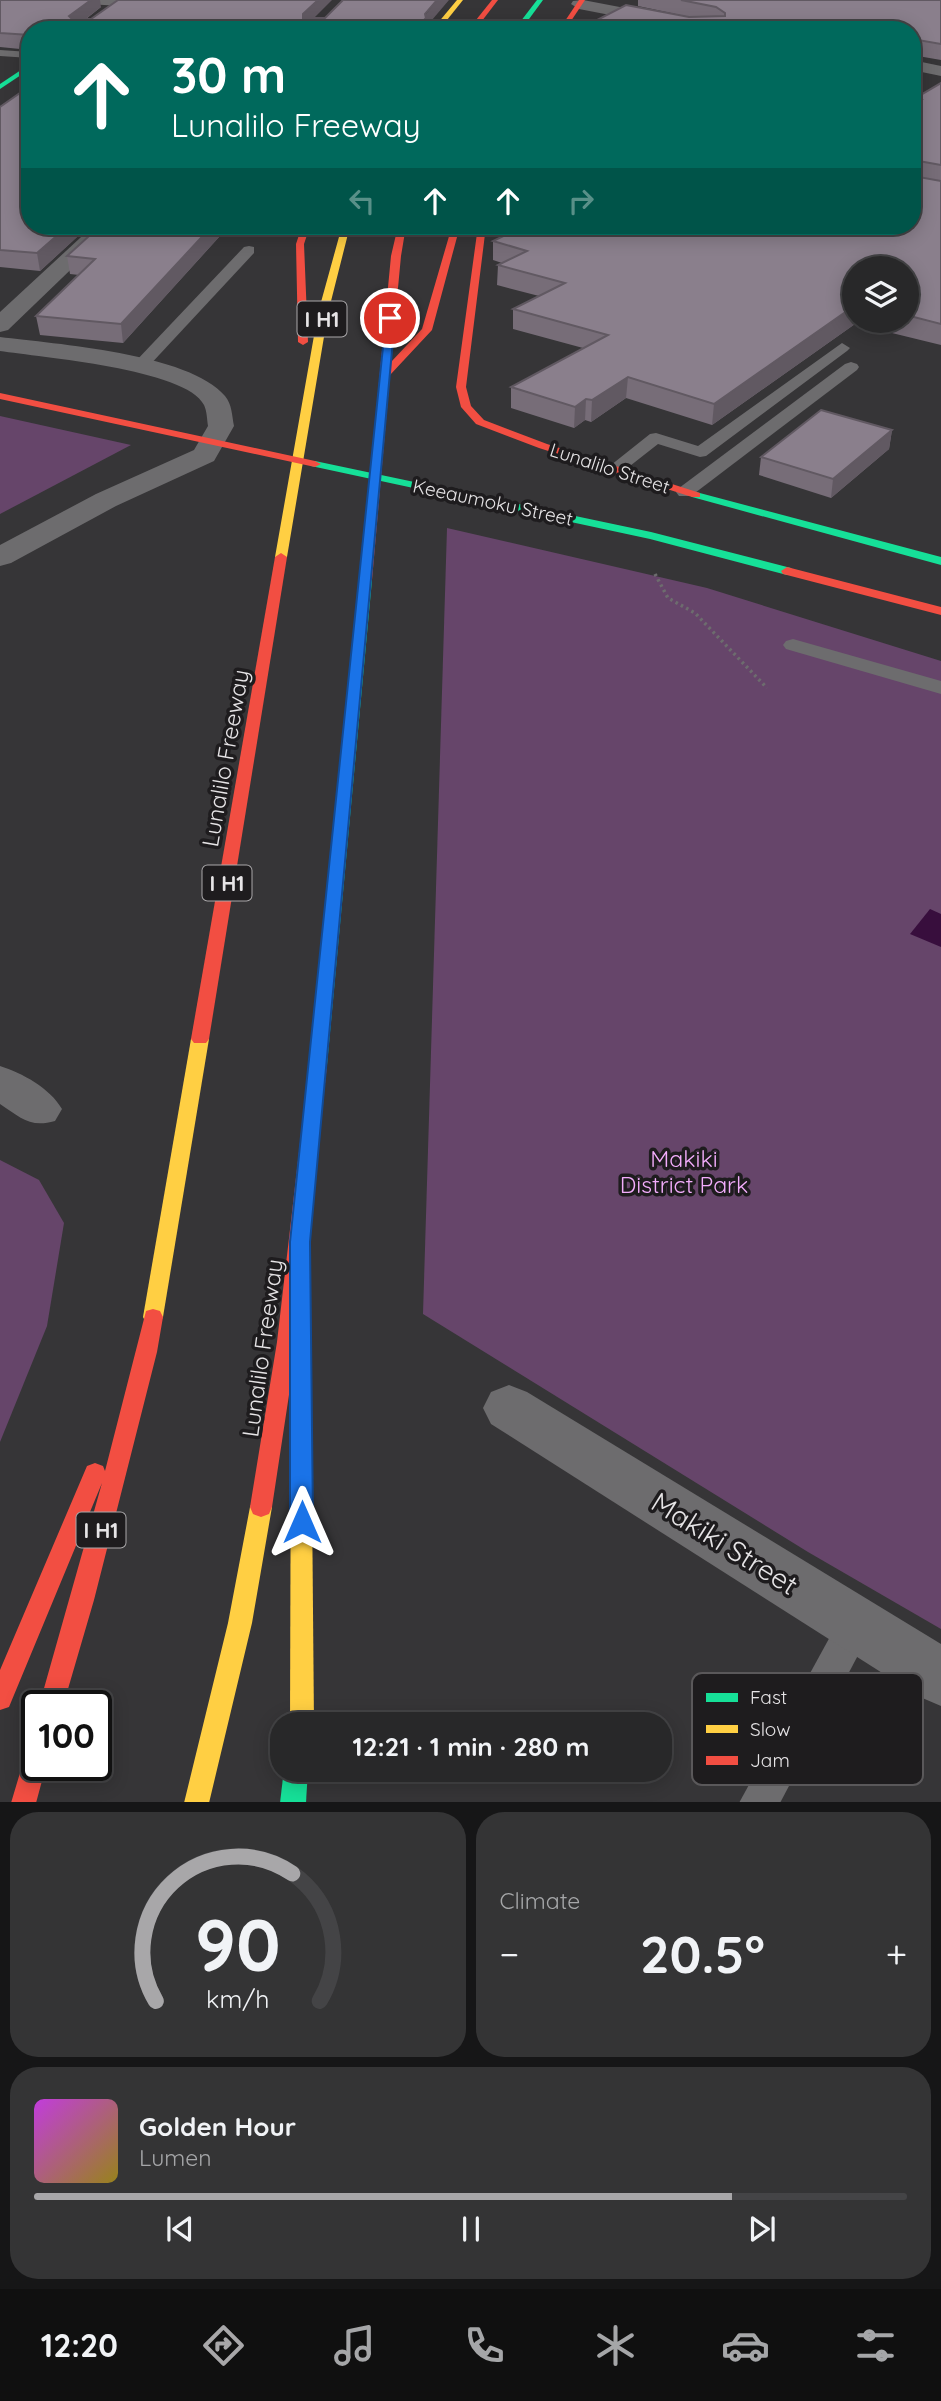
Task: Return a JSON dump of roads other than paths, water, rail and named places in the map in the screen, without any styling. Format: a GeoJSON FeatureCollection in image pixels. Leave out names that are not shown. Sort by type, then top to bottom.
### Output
{"type":"FeatureCollection","features":[{"type":"Feature","properties":{"kind":"main road"},"geometry":{"type":"LineString","coordinates":[[442,21],[460,0]]}},
{"type":"Feature","properties":{"kind":"main road"},"geometry":{"type":"LineString","coordinates":[[478,21],[495,0]]}},
{"type":"Feature","properties":{"kind":"main road"},"geometry":{"type":"LineString","coordinates":[[524,21],[540,0]]}},
{"type":"Feature","properties":{"kind":"main road"},"geometry":{"type":"LineString","coordinates":[[103,15],[123,2]]}},
{"type":"Feature","properties":{"kind":"main road"},"geometry":{"type":"LineString","coordinates":[[568,21],[581,2]]}},
{"type":"Feature","properties":{"kind":"main road"},"geometry":{"type":"LineString","coordinates":[[0,87],[21,72]]}},
{"type":"Feature","properties":{"kind":"main road"},"geometry":{"type":"LineString","coordinates":[[303,235],[300,244],[305,414]]}},
{"type":"Feature","properties":{"kind":"main road","name":"Lunalilo Freeway"},"geometry":{"type":"LineString","coordinates":[[56,1690],[147,1352],[305,414],[323,313],[344,235]]}},
{"type":"Feature","properties":{"kind":"main road","name":"Lunalilo Freeway"},"geometry":{"type":"LineString","coordinates":[[197,1802],[240,1623],[279,1409],[300,1242],[400,235]]}},
{"type":"Feature","properties":{"kind":"main road"},"geometry":{"type":"LineString","coordinates":[[387,373],[427,330],[453,235]]}},
{"type":"Feature","properties":{"kind":"main road","name":"Lunalilo Street"},"geometry":{"type":"LineString","coordinates":[[481,235],[460,387],[461,400],[470,415],[495,429],[685,492],[941,561]]}},
{"type":"Feature","properties":{"kind":"main road","name":"Keeaumoku Street"},"geometry":{"type":"LineString","coordinates":[[0,396],[651,536],[941,611]]}},
{"type":"Feature","properties":{"kind":"main road"},"geometry":{"type":"LineString","coordinates":[[300,1242],[302,1712]]}},
{"type":"Feature","properties":{"kind":"main road"},"geometry":{"type":"LineString","coordinates":[[0,1698],[147,1352]]}},
{"type":"Feature","properties":{"kind":"main road"},"geometry":{"type":"LineString","coordinates":[[23,1802],[29,1781]]}},
{"type":"Feature","properties":{"kind":"main road"},"geometry":{"type":"LineString","coordinates":[[292,1802],[294,1782]]}},
{"type":"Feature","properties":{"kind":"street"},"geometry":{"type":"LineString","coordinates":[[581,2],[671,21]]}},
{"type":"Feature","properties":{"kind":"street"},"geometry":{"type":"LineString","coordinates":[[921,67],[941,71]]}},
{"type":"Feature","properties":{"kind":"street"},"geometry":{"type":"LineString","coordinates":[[0,325],[95,235]]}},
{"type":"Feature","properties":{"kind":"street"},"geometry":{"type":"LineString","coordinates":[[0,344],[141,365],[187,379],[215,400],[221,426],[204,455],[106,500],[0,557]]}},
{"type":"Feature","properties":{"kind":"street"},"geometry":{"type":"LineString","coordinates":[[0,1082],[40,1109]]}},
{"type":"Feature","properties":{"kind":"street","name":"Makiki Street"},"geometry":{"type":"LineString","coordinates":[[509,1408],[941,1677]]}},
{"type":"Feature","properties":{"kind":"lane"},"geometry":{"type":"LineString","coordinates":[[70,0],[123,2]]}},
{"type":"Feature","properties":{"kind":"lane"},"geometry":{"type":"LineString","coordinates":[[141,365],[249,250]]}},
{"type":"Feature","properties":{"kind":"lane"},"geometry":{"type":"LineString","coordinates":[[615,469],[656,439],[700,452],[842,348]]}},
{"type":"Feature","properties":{"kind":"lane"},"geometry":{"type":"LineString","coordinates":[[685,492],[851,368]]}},
{"type":"Feature","properties":{"kind":"lane"},"geometry":{"type":"LineString","coordinates":[[793,645],[941,688]]}},
{"type":"Feature","properties":{"kind":"lane"},"geometry":{"type":"LineString","coordinates":[[829,1673],[856,1625]]}},
{"type":"Feature","properties":{"kind":"lane"},"geometry":{"type":"LineString","coordinates":[[758,1802],[767,1785]]}},
{"type":"Feature","properties":{"kind":"park label","name":"Makiki District Park"},"geometry":{"type":"Point","coordinates":[684,1171]}}]}
